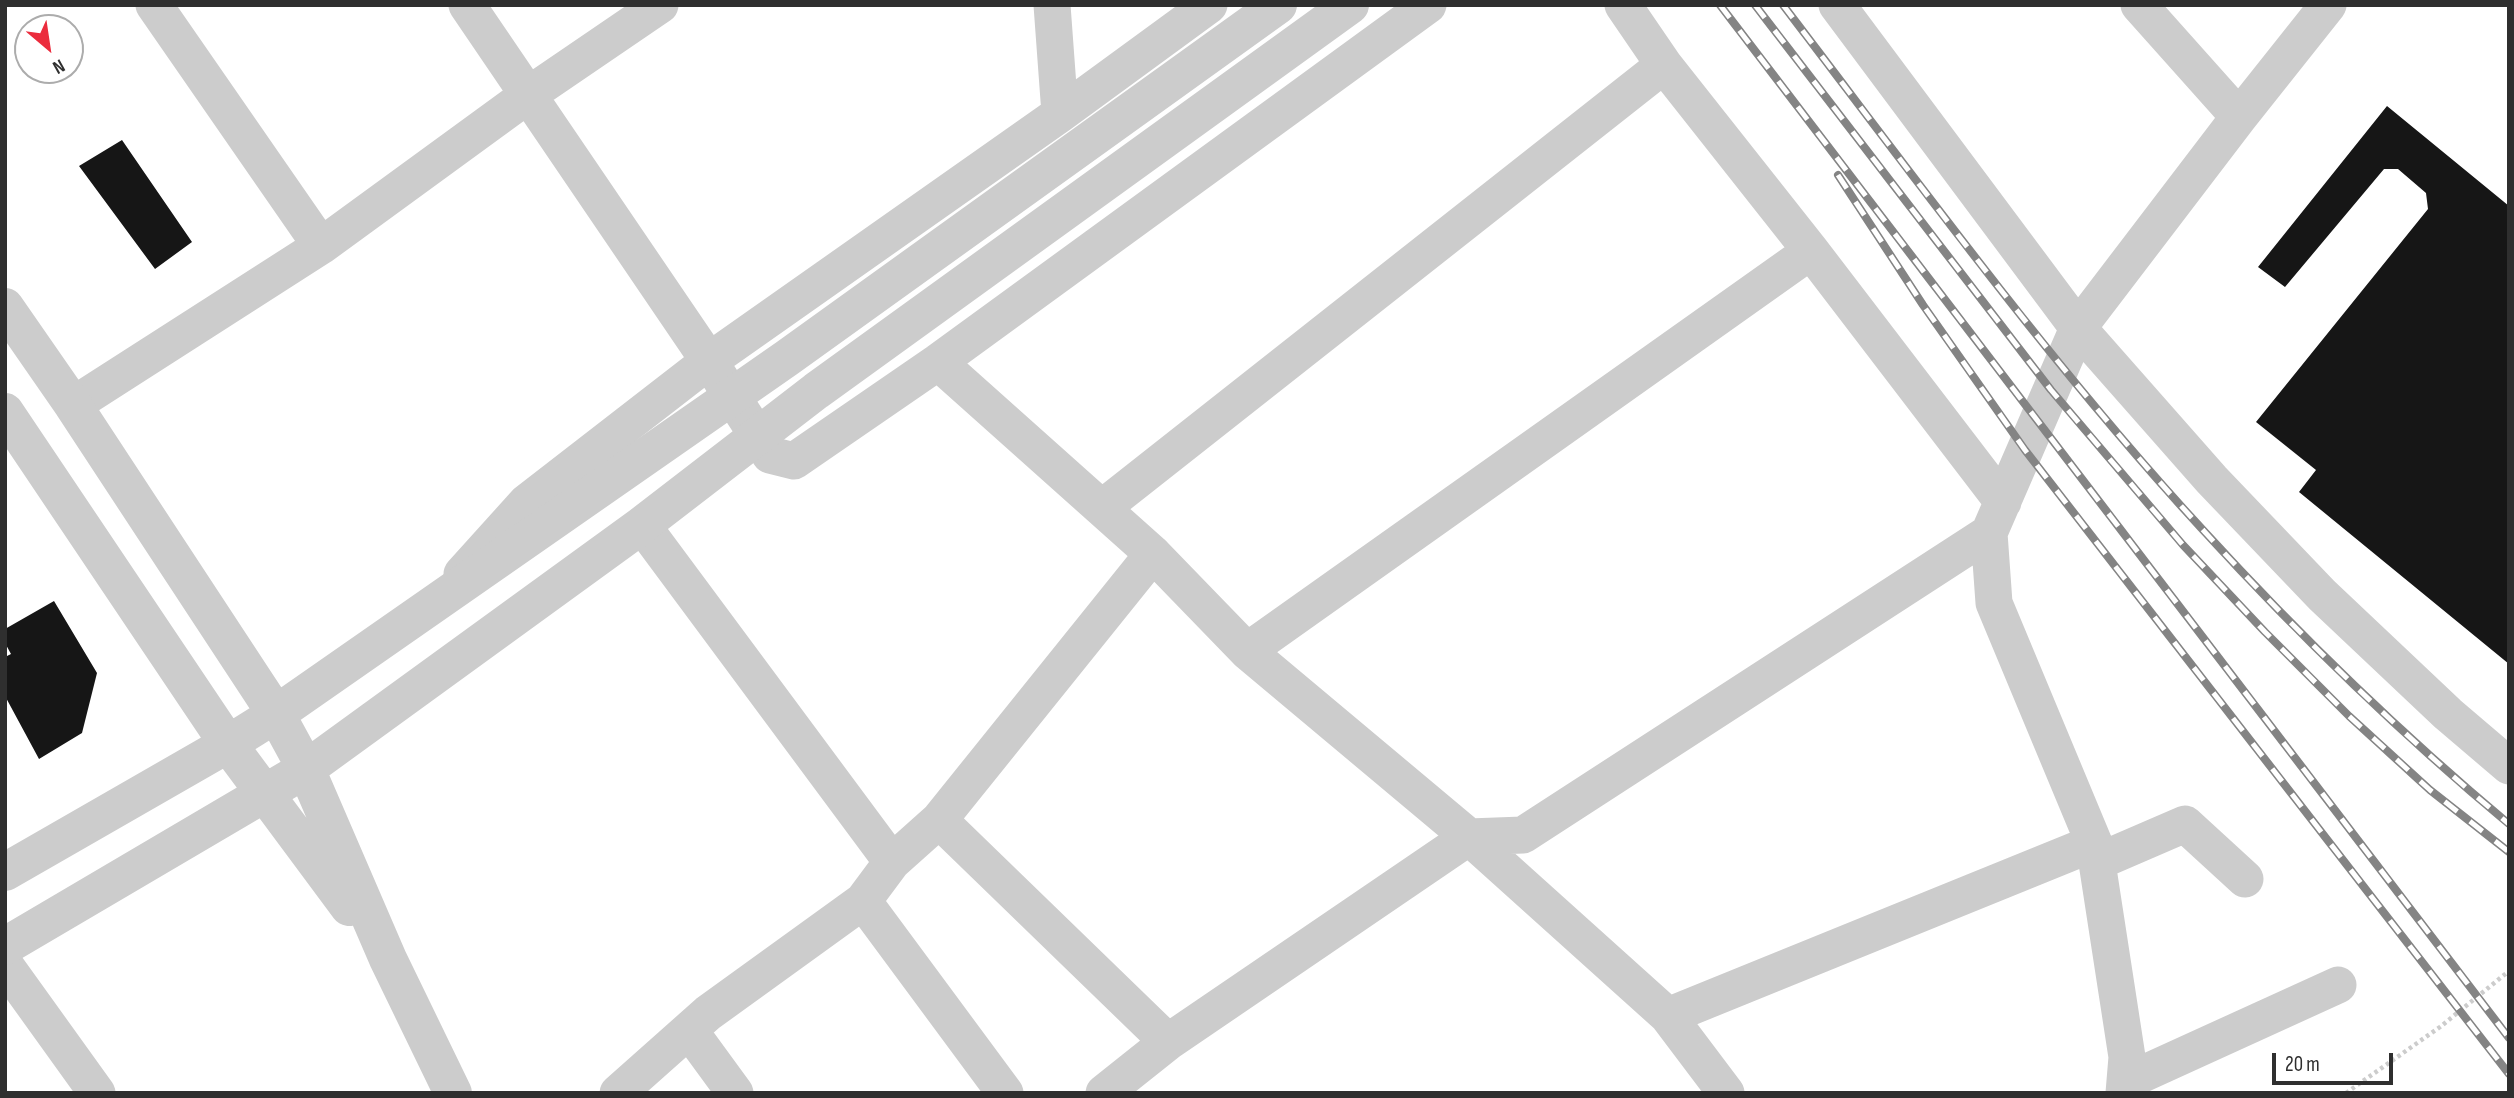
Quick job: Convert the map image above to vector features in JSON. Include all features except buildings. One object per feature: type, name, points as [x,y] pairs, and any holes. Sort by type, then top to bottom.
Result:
[{"type":"street","points":[[154,5],[321,246]]},
{"type":"street","points":[[467,5],[709,361],[757,437],[770,455],[794,461],[938,362],[1428,5]]},
{"type":"street","points":[[73,405],[321,246],[528,95],[660,5]]},
{"type":"street","points":[[1052,5],[1060,114]]},
{"type":"street","points":[[443,596],[527,502],[709,361],[1060,114],[1209,5]]},
{"type":"street","points":[[5,872],[276,714],[787,358],[1278,5]]},
{"type":"street","points":[[5,946],[306,769],[642,525],[816,391],[1350,5]]},
{"type":"street","points":[[1623,5],[1664,65],[1811,251],[1996,517]]},
{"type":"street","points":[[1837,5],[2078,328],[2211,481],[2322,594],[2448,714],[2509,766]]},
{"type":"street","points":[[2139,5],[2239,117]]},
{"type":"street","points":[[2328,5],[2078,328],[1996,517],[1994,603],[2095,853],[2127,1058],[2124,1087],[2332,997]]},
{"type":"street","points":[[1102,508],[1664,65]]},
{"type":"street","points":[[1247,651],[1811,251]]},
{"type":"street","points":[[5,307],[73,405],[276,714],[306,769],[388,959],[453,1093]]},
{"type":"street","points":[[938,362],[1153,554],[1247,651],[1469,837],[1668,1016],[1726,1093]]},
{"type":"street","points":[[10,429],[228,744],[388,959]]},
{"type":"street","points":[[1104,1093],[1168,1042],[1469,837],[1523,835],[1996,517]]},
{"type":"street","points":[[642,525],[892,862]]},
{"type":"street","points":[[618,1093],[708,1013],[863,901],[892,862],[939,820],[1153,554]]},
{"type":"street","points":[[939,820],[1168,1042]]},
{"type":"street","points":[[1668,1016],[2095,853],[2185,824],[2245,879]]},
{"type":"street","points":[[863,901],[1005,1093]]},
{"type":"street","points":[[5,965],[97,1093]]},
{"type":"street","points":[[689,1030],[735,1093]]},
{"type":"path","points":[[2346,1093],[2440,1027],[2509,971]]},
{"type":"railway","points":[[1720,5],[2509,1038]]},
{"type":"railway","points":[[1755,5],[2051,390],[2183,545],[2349,716],[2430,790],[2509,852]]},
{"type":"railway","points":[[1783,5],[1987,272],[2147,467],[2239,569],[2313,645],[2390,719],[2509,824]]},
{"type":"railway","points":[[1838,175],[1923,305],[2025,450],[2509,1074]]}]
